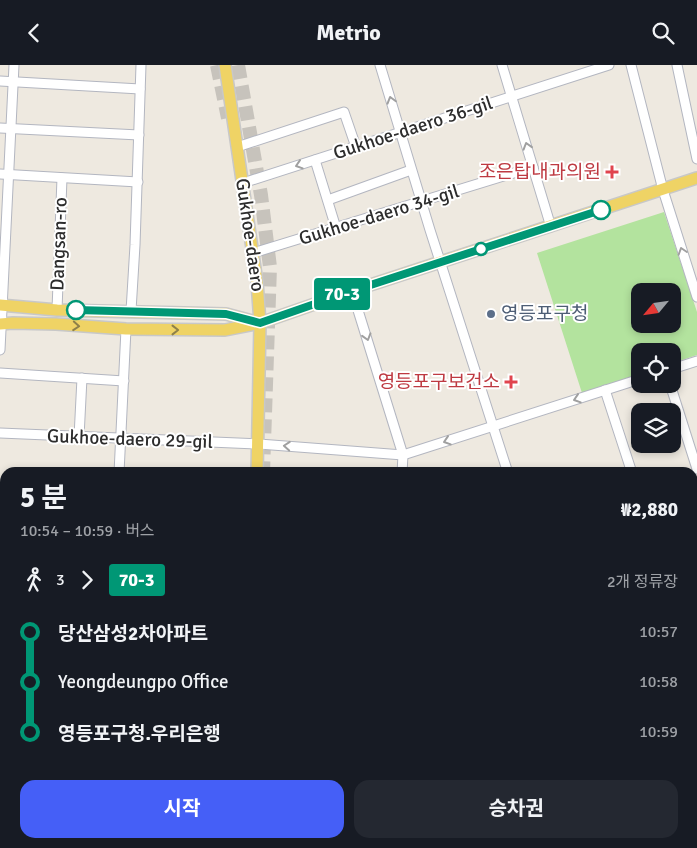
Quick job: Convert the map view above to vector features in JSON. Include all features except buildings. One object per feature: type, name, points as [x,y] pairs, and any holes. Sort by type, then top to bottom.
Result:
[{"type":"main road","name":"Gukhoe-daero","points":[[225,65],[258,282],[260,323],[257,467]]},
{"type":"main road","points":[[0,324],[52,324],[126,329],[225,330],[260,323],[697,178]]},
{"type":"main road","name":"Dangsan-ro","points":[[1,306],[61,310],[226,314],[260,323]]},
{"type":"main road","points":[[52,324],[42,319],[43,315],[48,312],[61,310]]},
{"type":"street","points":[[0,350],[4,175],[11,129],[14,65]]},
{"type":"street","points":[[131,311],[138,182],[141,65]]},
{"type":"street","points":[[380,65],[505,467]]},
{"type":"street","points":[[502,65],[550,227]]},
{"type":"street","name":"Gukhoe-daero 36-gil","points":[[243,183],[609,65]]},
{"type":"street","points":[[631,65],[663,190],[697,297]]},
{"type":"street","points":[[677,65],[697,159]]},
{"type":"street","points":[[0,81],[140,89]]},
{"type":"street","points":[[237,147],[344,112],[356,147]]},
{"type":"street","points":[[0,128],[139,135]]},
{"type":"street","name":"Gukhoe-daero 36-gil","points":[[315,160],[336,228]]},
{"type":"street","name":"Gukhoe-daero 34-gil","points":[[254,253],[533,167]]},
{"type":"street","points":[[328,200],[411,170]]},
{"type":"street","points":[[4,175],[138,182]]},
{"type":"street","name":"Dangsan-ro","points":[[61,310],[62,178]]},
{"type":"street","points":[[352,291],[403,455],[402,467]]},
{"type":"street","points":[[119,467],[126,329]]},
{"type":"street","points":[[681,366],[697,361]]},
{"type":"street","points":[[0,373],[124,381]]},
{"type":"street","points":[[79,437],[82,378]]},
{"type":"street","points":[[403,455],[631,382]]},
{"type":"street","points":[[605,391],[630,467]]},
{"type":"street","points":[[673,393],[696,467]]},
{"type":"street","name":"Gukhoe-daero 29-gil","points":[[0,433],[259,444],[403,455]]},
{"type":"green space","points":[[664,212],[697,312],[697,355],[681,360],[681,343],[631,343],[631,377],[582,393],[537,253]]},
{"type":"tunnel","points":[[217,65],[228,118]]},
{"type":"tunnel","points":[[238,65],[261,195],[270,267],[263,467]]},
{"type":"bus line","name":"70-3","points":[[76,310],[226,314],[260,323],[601,210]]},
{"type":"place","name":"조은탑내과의원","points":[[612,172]]},
{"type":"place","name":"영등포구청","points":[[491,314]]},
{"type":"place","name":"영등포구보건소","points":[[511,382]]}]
